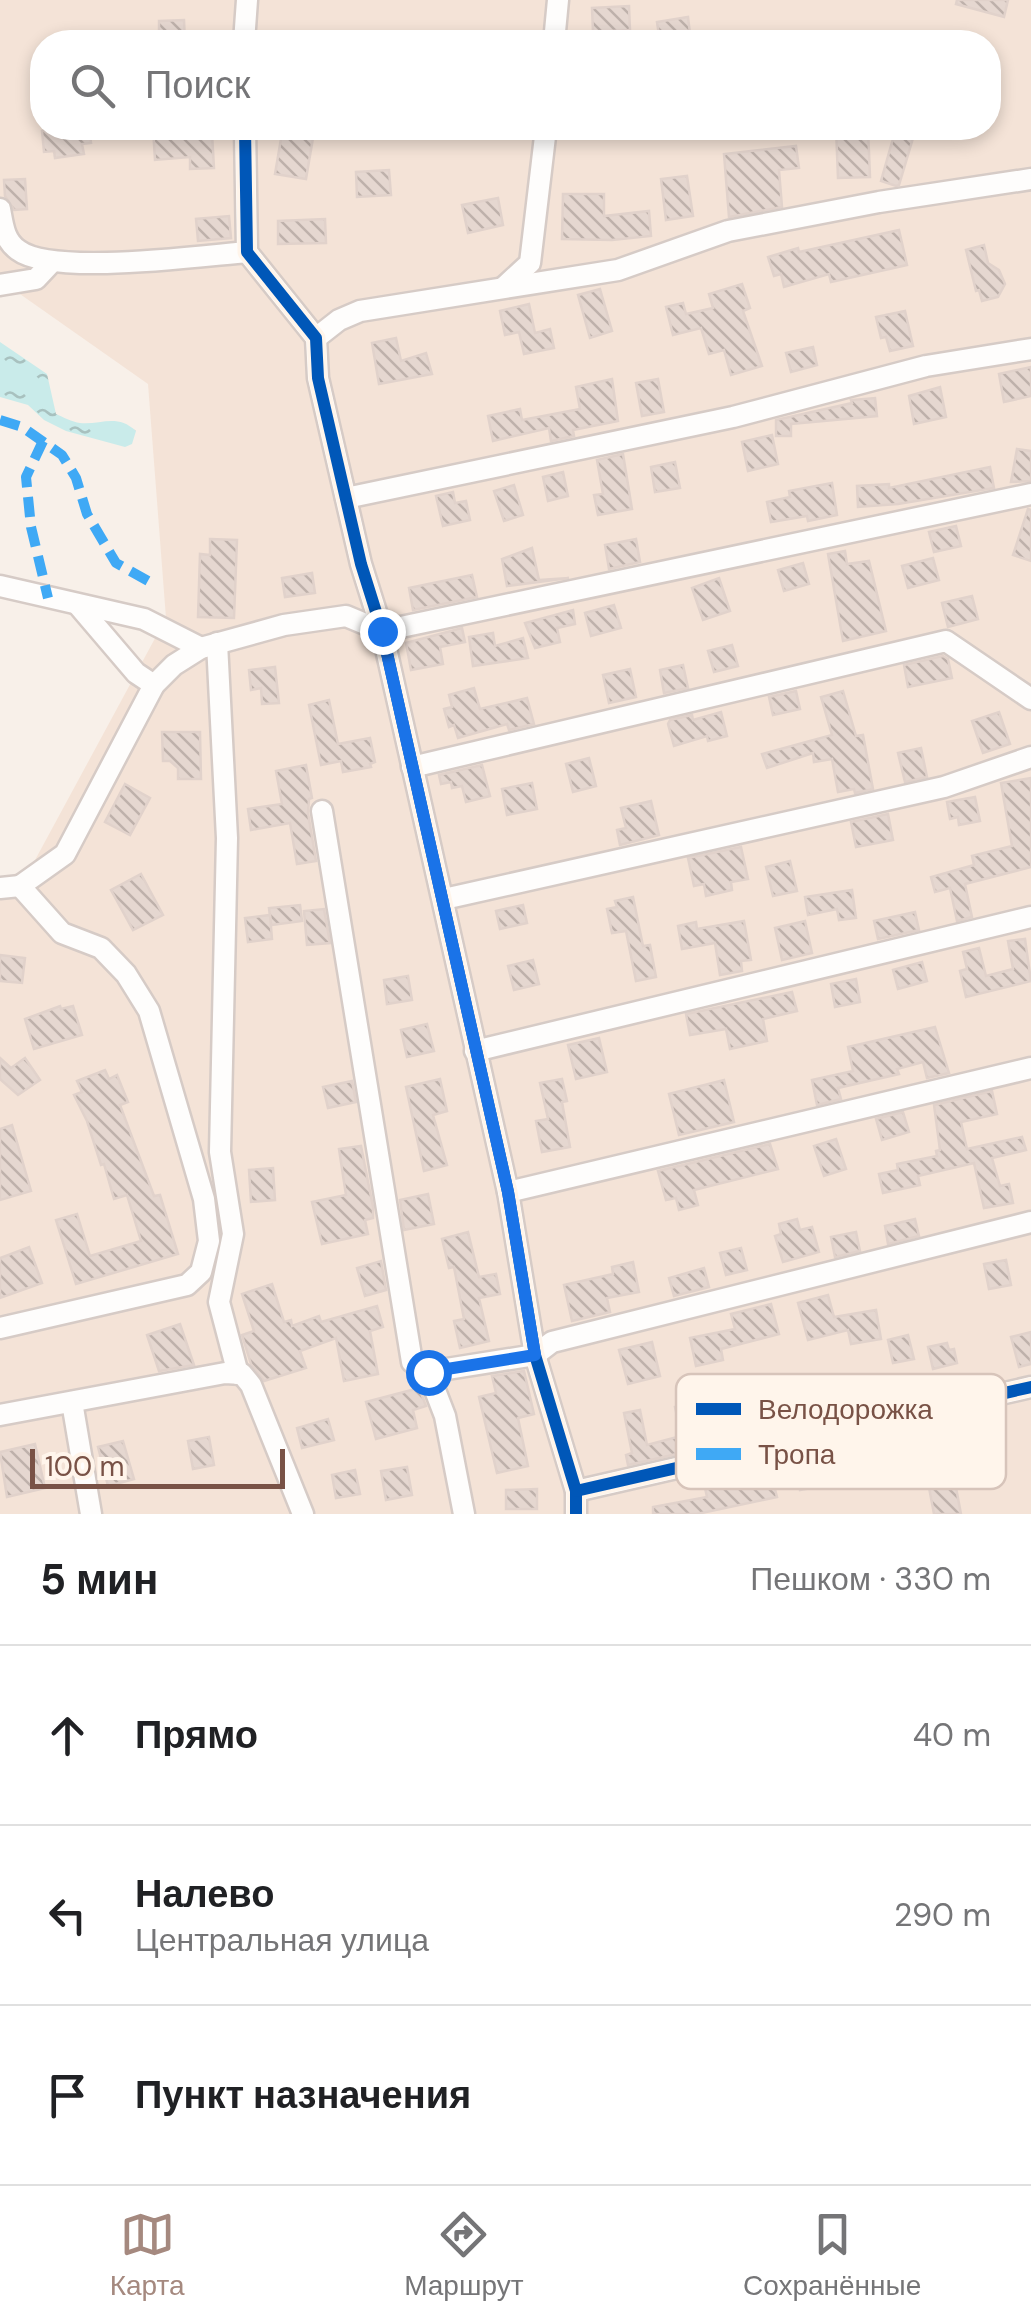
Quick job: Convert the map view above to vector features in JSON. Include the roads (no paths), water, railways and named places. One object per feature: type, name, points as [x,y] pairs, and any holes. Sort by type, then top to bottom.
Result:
[{"type":"street","points":[[245,30],[247,0]]},
{"type":"street","points":[[555,30],[558,0]]},
{"type":"street","points":[[245,140],[246,252],[316,338],[318,378],[444,899],[508,1192],[535,1355],[576,1491],[576,1514]]},
{"type":"street","points":[[506,286],[530,263],[545,140]]},
{"type":"street","points":[[316,338],[338,320],[360,311],[618,270],[728,231],[879,202],[1031,180]]},
{"type":"street","points":[[0,209],[4,235],[18,250],[51,263],[246,252]]},
{"type":"street","points":[[0,285],[36,279],[51,263]]},
{"type":"street","points":[[346,498],[733,417],[926,366],[1031,349]]},
{"type":"street","points":[[0,1328],[187,1285],[200,1272],[209,1241],[204,1200],[149,1011],[126,974],[101,948],[62,934],[10,887],[65,854],[154,685],[174,665],[209,645],[284,626],[346,616],[382,631],[1031,494]]},
{"type":"street","points":[[0,586],[144,619],[209,645]]},
{"type":"street","points":[[78,605],[136,672],[154,685]]},
{"type":"street","points":[[412,767],[946,641],[1031,699]]},
{"type":"street","points":[[209,645],[227,838],[220,1152],[232,1234],[219,1302],[238,1374],[251,1385],[302,1514]]},
{"type":"street","points":[[444,899],[925,791],[1031,757]]},
{"type":"street","points":[[322,811],[412,1362],[428,1372],[445,1416],[464,1514]]},
{"type":"street","points":[[475,1051],[1031,916]]},
{"type":"street","points":[[508,1192],[1031,1068]]},
{"type":"street","points":[[428,1372],[535,1355],[552,1342],[1031,1222]]},
{"type":"street","points":[[0,1415],[225,1373],[238,1374]]},
{"type":"street","points":[[1006,1393],[1031,1387]]},
{"type":"street","points":[[72,1402],[91,1514]]},
{"type":"street","points":[[576,1491],[676,1468]]},
{"type":"water","points":[[0,342],[47,374],[56,414],[80,423],[122,422],[136,431],[132,444],[125,447],[66,431],[44,420],[28,405],[0,397]]}]
